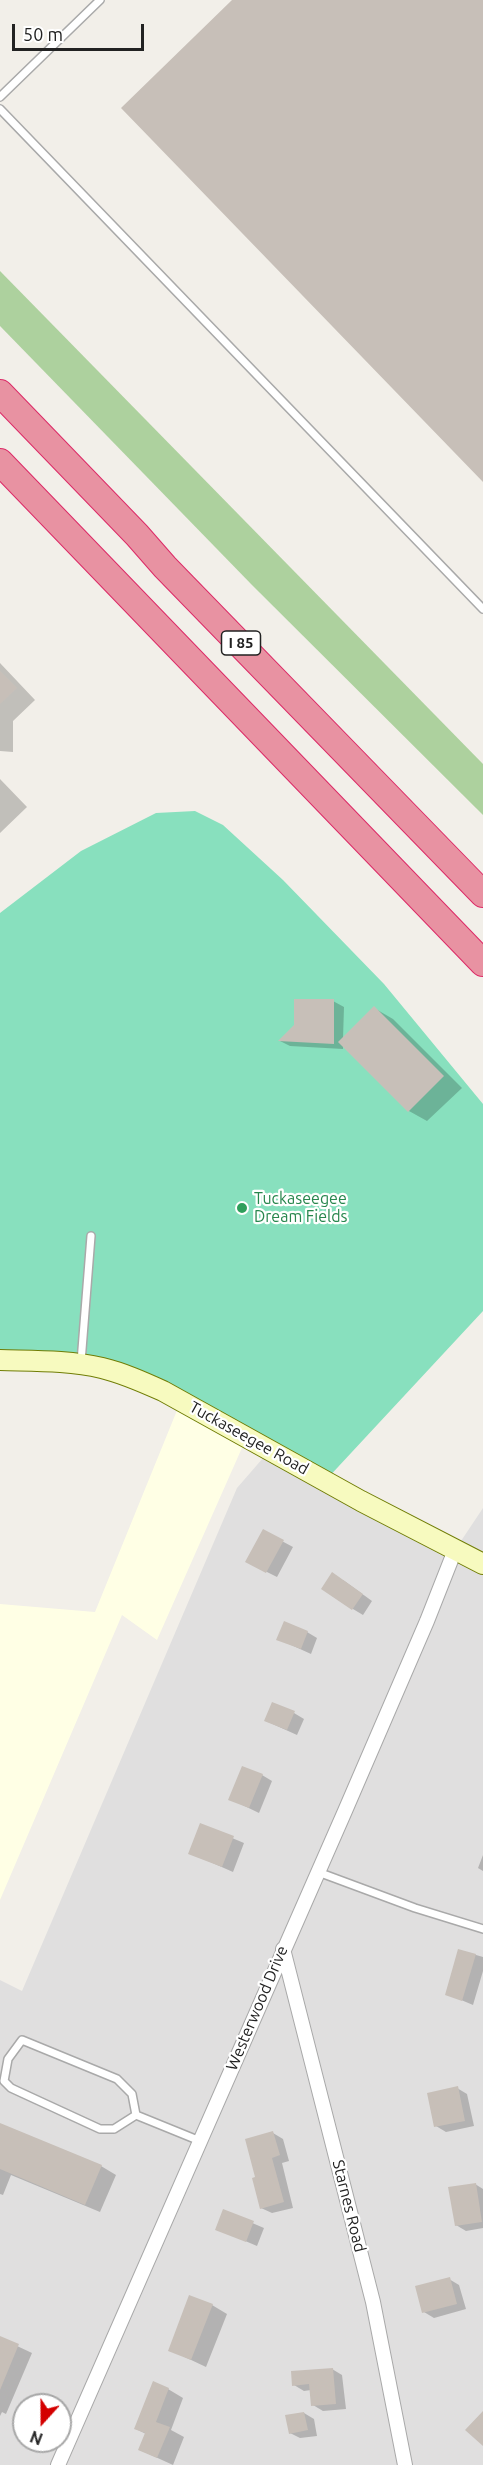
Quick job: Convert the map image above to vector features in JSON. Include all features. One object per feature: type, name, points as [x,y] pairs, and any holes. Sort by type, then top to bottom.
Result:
[{"type":"highway","name":"I 85","points":[[0,393],[165,567],[483,894]]},
{"type":"highway","points":[[0,462],[483,963]]},
{"type":"street","name":"Tuckaseegee Road","points":[[0,1360],[100,1368],[163,1391],[455,1550],[483,1563]]},
{"type":"street","name":"Westerwood Drive","points":[[58,2465],[423,1631],[455,1550]]},
{"type":"street","name":"Starnes Road","points":[[283,1949],[373,2302],[405,2465]]},
{"type":"lane","points":[[0,97],[100,0]]},
{"type":"lane","points":[[0,109],[483,609]]},
{"type":"lane","points":[[81,1365],[91,1236]]},
{"type":"lane","points":[[318,1872],[415,1908],[483,1929]]},
{"type":"lane","points":[[22,2040],[117,2079],[132,2094],[136,2115],[114,2129],[100,2129],[11,2088],[4,2081],[8,2059],[22,2040]]},
{"type":"lane","points":[[136,2115],[200,2141]]},
{"type":"shaded area","points":[[180,1403],[245,1441],[157,1640],[122,1615],[0,1900],[0,1604],[95,1612]]},
{"type":"shaded area","points":[[270,1450],[455,1550],[483,1508],[483,2465],[0,2465],[0,1980],[22,1991],[237,1488]]},
{"type":"green space","points":[[0,271],[483,764],[483,815],[252,585],[0,326]]},
{"type":"green space","name":"Tuckaseegee Dream Fields","points":[[195,811],[223,825],[283,880],[384,984],[483,1104],[483,1311],[325,1481],[100,1368],[0,1363],[0,913],[81,851],[156,813]]},
{"type":"building","points":[[232,0],[483,0],[483,482],[121,108]]},
{"type":"building","points":[[0,671],[17,688],[0,704]]},
{"type":"building","points":[[294,999],[334,999],[334,1044],[278,1041],[294,1025]]},
{"type":"building","points":[[374,1006],[444,1076],[408,1112],[338,1042]]},
{"type":"building","points":[[263,1529],[284,1540],[266,1573],[245,1562]]},
{"type":"building","points":[[332,1572],[363,1594],[352,1610],[321,1589]]},
{"type":"building","points":[[284,1621],[308,1631],[301,1649],[276,1640]]},
{"type":"building","points":[[272,1702],[295,1711],[287,1730],[264,1721]]},
{"type":"building","points":[[242,1766],[263,1774],[249,1808],[228,1800]]},
{"type":"building","points":[[200,1823],[234,1836],[222,1867],[188,1854]]},
{"type":"building","points":[[458,1949],[476,1954],[462,2001],[445,1995]]},
{"type":"building","points":[[458,2086],[465,2121],[434,2127],[427,2093]]},
{"type":"building","points":[[0,2123],[102,2165],[85,2205],[0,2169]]},
{"type":"building","points":[[273,2131],[280,2155],[272,2158],[284,2202],[260,2209],[252,2178],[255,2177],[245,2139]]},
{"type":"building","points":[[476,2183],[482,2222],[455,2226],[448,2187]]},
{"type":"building","points":[[223,2209],[254,2221],[246,2242],[215,2230]]},
{"type":"building","points":[[450,2277],[457,2304],[422,2313],[415,2286]]},
{"type":"building","points":[[189,2295],[213,2304],[191,2360],[168,2351]]},
{"type":"building","points":[[0,2336],[19,2344],[0,2390]]},
{"type":"building","points":[[333,2368],[336,2404],[311,2406],[309,2384],[292,2386],[291,2371]]},
{"type":"building","points":[[153,2381],[169,2388],[156,2422],[170,2427],[157,2458],[138,2450],[145,2433],[134,2429]]},
{"type":"building","points":[[483,2411],[483,2446],[465,2430]]},
{"type":"building","points":[[304,2412],[308,2430],[289,2434],[285,2415]]},
{"type":"place","name":"Tuckaseegee Dream Fields","points":[[242,1208]]}]
